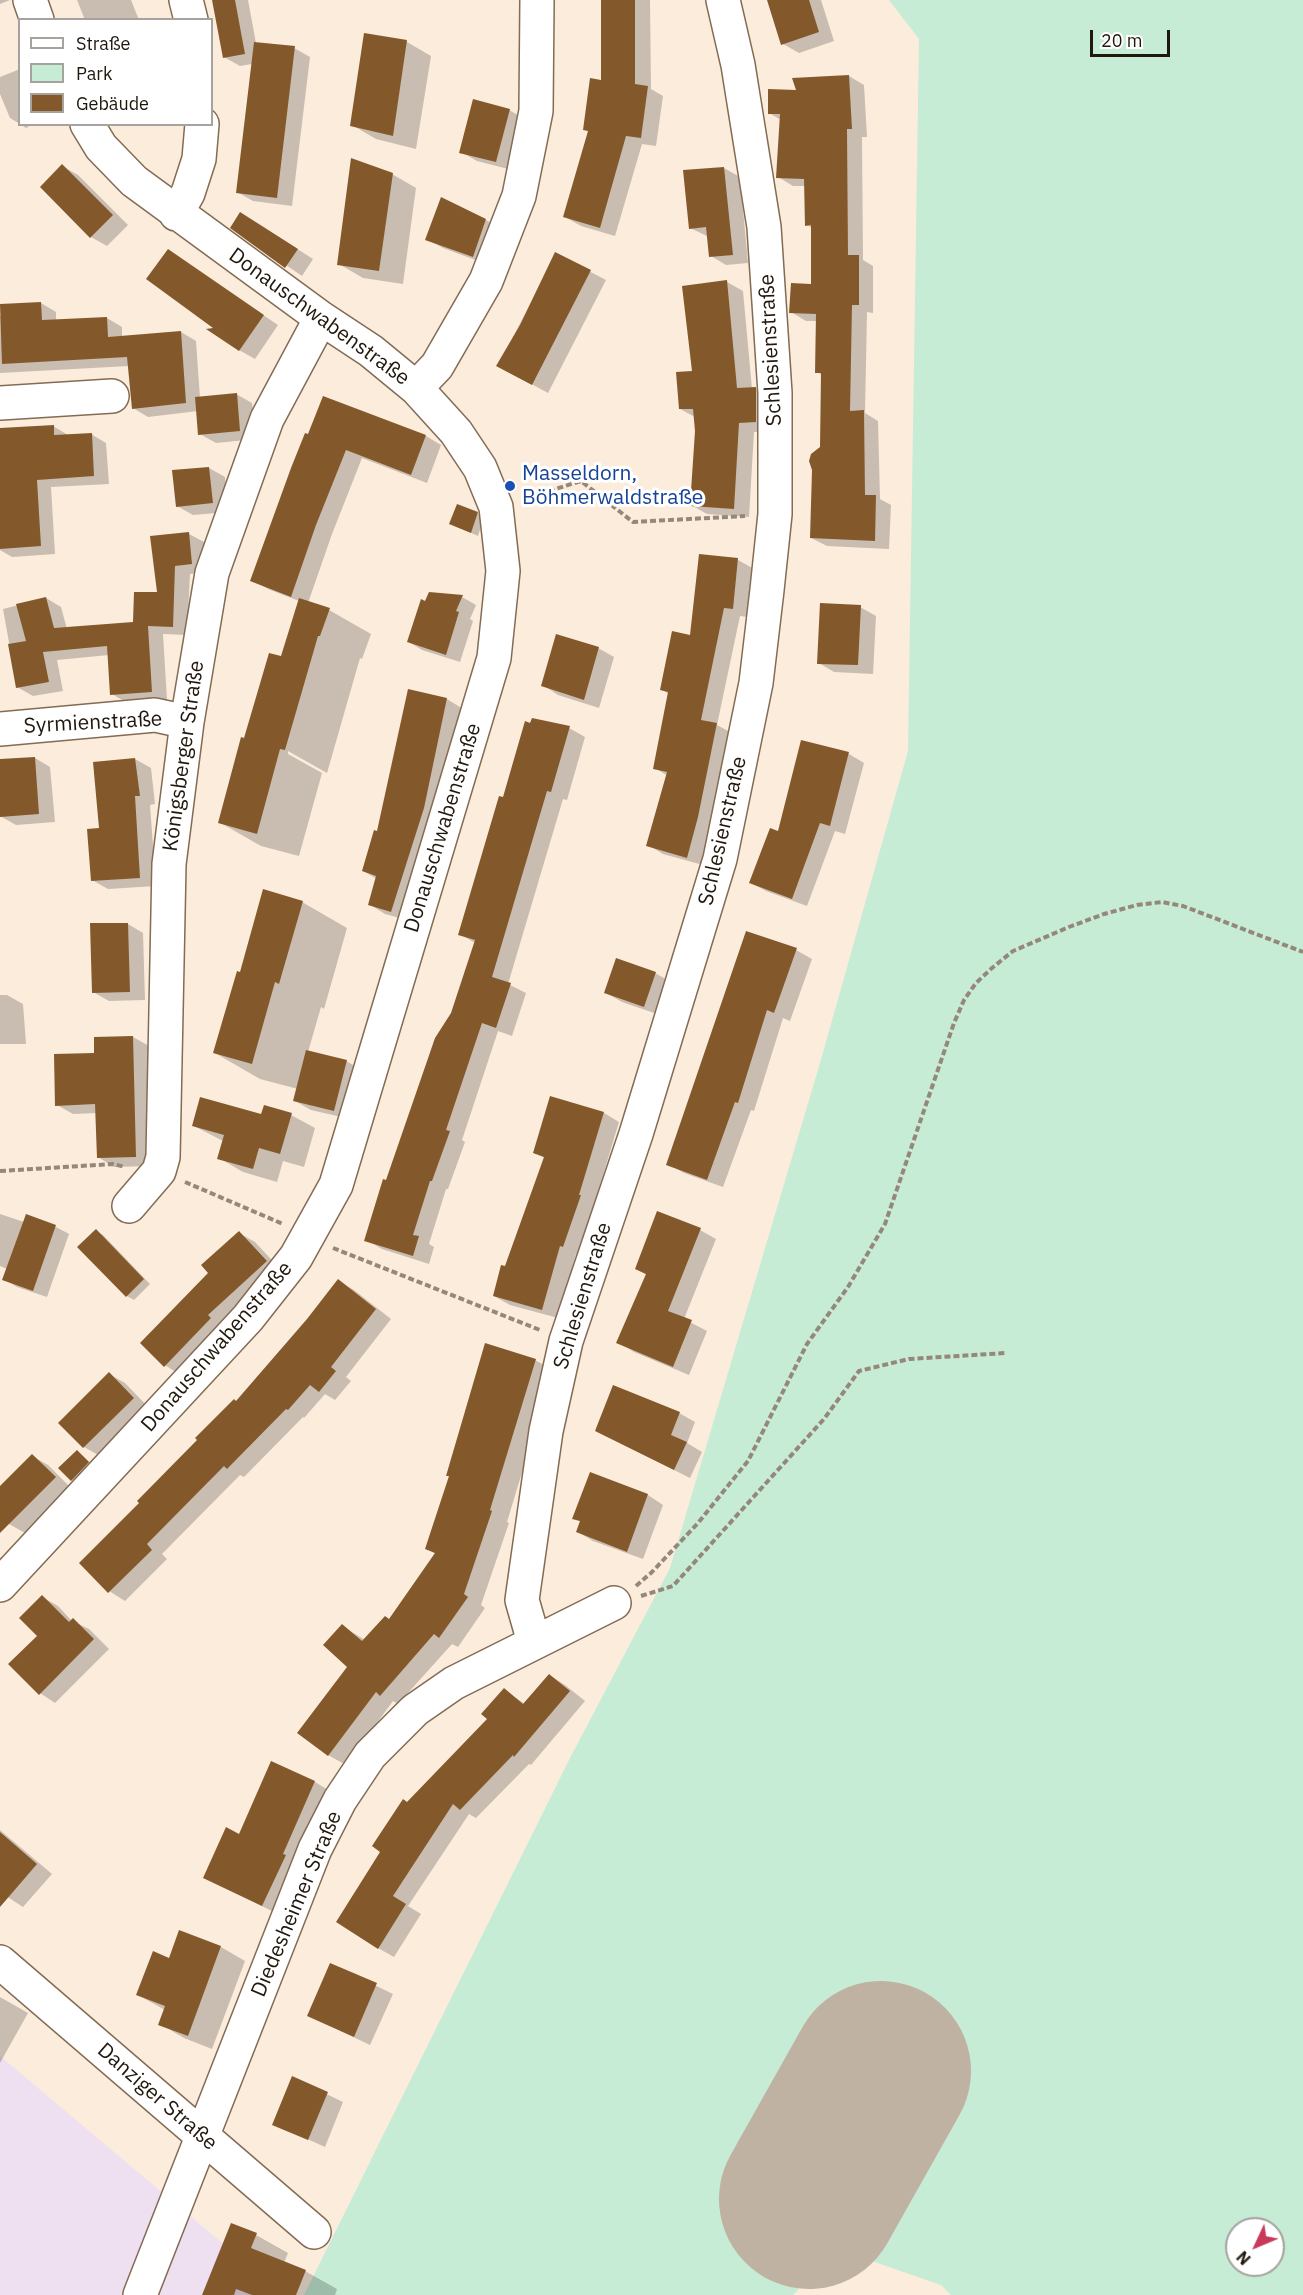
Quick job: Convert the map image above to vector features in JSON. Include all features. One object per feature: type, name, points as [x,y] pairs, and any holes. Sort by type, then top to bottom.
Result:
[{"type":"street","points":[[30,0],[36,18]]},
{"type":"street","points":[[186,0],[190,18]]},
{"type":"street","points":[[416,388],[437,366],[486,281],[519,196],[536,111],[537,0]]},
{"type":"street","name":"Schlesienstraße","points":[[534,1642],[522,1600],[546,1431],[566,1341],[636,1134],[720,859],[756,683],[767,590],[775,514],[775,393],[764,227],[738,65],[723,0]]},
{"type":"street","name":"Donauschwabenstraße","points":[[0,1585],[248,1318],[296,1231],[336,1185],[494,658],[502,571],[496,507],[480,468],[456,432],[416,388],[371,351],[176,214],[134,181],[102,147],[88,126]]},
{"type":"street","points":[[176,214],[188,193],[199,159],[202,126]]},
{"type":"street","name":"Königsberger Straße","points":[[129,1206],[159,1171],[163,1157],[169,864],[187,722],[212,573],[267,419],[321,318]]},
{"type":"street","points":[[0,403],[112,396]]},
{"type":"street","name":"Syrmienstraße","points":[[0,729],[155,715],[187,722]]},
{"type":"street","name":"Diedesheimer Straße","points":[[140,2295],[315,1849],[340,1800],[370,1755],[415,1710],[454,1683],[614,1603]]},
{"type":"street","name":"Danziger Straße","points":[[0,1962],[314,2232]]},
{"type":"path","points":[[516,501],[581,481],[633,522],[744,516]]},
{"type":"path","points":[[614,1603],[652,1572],[683,1540],[748,1461],[807,1344],[848,1287],[885,1224],[954,1023],[964,1000],[976,983],[1013,951],[1104,914],[1137,905],[1162,902],[1183,906],[1303,952]]},
{"type":"path","points":[[0,1171],[113,1164],[131,1168]]},
{"type":"path","points":[[175,1178],[296,1231],[566,1341]]},
{"type":"path","points":[[614,1603],[673,1586],[824,1419],[859,1371],[909,1359],[1006,1353]]},
{"type":"shaded area","points":[[0,2056],[284,2295],[0,2295]]},
{"type":"green space","points":[[889,0],[1303,0],[1303,2295],[951,2295],[941,2285],[837,2249],[793,2295],[304,2295],[571,1756],[670,1568],[820,1063],[908,751],[919,39]]},
{"type":"building","points":[[212,0],[235,0],[245,54],[223,58]]},
{"type":"building","points":[[601,0],[635,0],[635,84],[648,86],[641,138],[626,136],[600,228],[563,217],[588,131],[583,130],[590,78],[601,80]]},
{"type":"building","points":[[767,0],[809,0],[819,32],[781,45]]},
{"type":"building","points":[[364,33],[407,40],[393,136],[350,126]]},
{"type":"building","points":[[254,42],[295,46],[277,198],[236,193]]},
{"type":"building","points":[[849,75],[852,129],[847,129],[848,255],[859,255],[859,305],[852,305],[850,411],[864,410],[865,495],[876,495],[875,541],[810,538],[812,470],[809,461],[811,454],[820,447],[821,373],[815,373],[816,314],[789,313],[791,283],[811,284],[811,225],[805,226],[804,179],[776,178],[780,114],[768,114],[768,89],[796,90],[792,78]]},
{"type":"building","points":[[473,99],[510,109],[496,162],[459,153]]},
{"type":"building","points":[[351,158],[393,173],[379,271],[337,265]]},
{"type":"building","points":[[62,164],[113,215],[90,238],[40,187]]},
{"type":"building","points":[[724,167],[733,255],[709,257],[706,227],[689,229],[683,170]]},
{"type":"building","points":[[441,197],[486,219],[473,257],[425,240]]},
{"type":"building","points":[[240,212],[298,249],[285,268],[230,228]]},
{"type":"building","points":[[168,249],[264,315],[239,351],[206,329],[213,328],[146,279]]},
{"type":"building","points":[[555,252],[591,270],[532,385],[496,366],[520,325]]},
{"type":"building","points":[[727,280],[737,388],[756,387],[756,422],[739,423],[734,509],[690,506],[695,431],[693,409],[679,409],[676,372],[692,371],[682,286]]},
{"type":"building","points":[[41,302],[42,320],[107,317],[108,337],[181,331],[186,403],[132,409],[127,357],[2,364],[0,304]]},
{"type":"building","points":[[237,393],[240,431],[198,435],[195,397]]},
{"type":"building","points":[[323,396],[426,435],[411,475],[346,450],[316,525],[291,597],[250,581],[291,468]]},
{"type":"building","points":[[54,425],[54,435],[92,433],[94,476],[37,480],[41,546],[0,549],[0,428]]},
{"type":"building","points":[[209,467],[213,503],[176,507],[172,470]]},
{"type":"building","points":[[457,504],[478,512],[471,533],[449,524]]},
{"type":"building","points":[[189,532],[192,564],[175,566],[173,627],[148,626],[152,692],[110,695],[107,646],[43,652],[49,682],[16,688],[8,644],[26,641],[16,604],[46,597],[54,628],[133,622],[134,592],[157,592],[150,536]]},
{"type":"building","points":[[699,554],[738,558],[733,609],[724,608],[701,720],[717,723],[698,817],[687,858],[646,846],[667,772],[653,769],[668,692],[660,690],[672,631],[690,635]]},
{"type":"building","points":[[429,592],[463,595],[456,611],[459,612],[446,655],[407,642],[421,599],[425,601]]},
{"type":"building","points":[[299,598],[330,608],[320,636],[318,636],[285,750],[280,749],[257,834],[218,823],[241,737],[244,738],[269,653],[281,656]]},
{"type":"building","points":[[820,603],[861,605],[858,665],[817,664]]},
{"type":"building","points":[[556,634],[599,647],[584,700],[541,686]]},
{"type":"building","points":[[408,689],[447,698],[424,808],[391,912],[368,905],[376,876],[362,871],[374,830],[377,831]]},
{"type":"building","points":[[532,718],[570,726],[551,792],[547,791],[492,977],[511,983],[496,1028],[482,1023],[446,1130],[450,1131],[432,1181],[430,1181],[413,1235],[419,1236],[413,1256],[364,1241],[383,1179],[386,1180],[435,1038],[451,1013],[475,940],[458,935],[499,796],[503,797],[525,721],[530,723]]},
{"type":"building","points":[[801,740],[849,752],[830,826],[820,823],[792,899],[749,883],[770,828],[778,831]]},
{"type":"building","points":[[35,757],[39,814],[0,817],[0,759]]},
{"type":"building","points":[[135,758],[140,796],[135,796],[140,878],[91,881],[87,829],[99,828],[93,762]]},
{"type":"building","points":[[263,889],[303,901],[279,984],[275,982],[252,1064],[213,1053],[237,971],[240,972]]},
{"type":"building","points":[[90,923],[128,923],[130,992],[92,993]]},
{"type":"building","points":[[746,931],[797,948],[774,1013],[767,1010],[738,1103],[735,1102],[707,1180],[666,1165]]},
{"type":"building","points":[[616,958],[656,972],[644,1007],[604,993]]},
{"type":"building","points":[[133,1036],[136,1157],[97,1158],[95,1104],[55,1106],[54,1054],[94,1053],[94,1037]]},
{"type":"building","points":[[306,1050],[347,1060],[334,1111],[293,1101]]},
{"type":"building","points":[[550,1096],[604,1112],[579,1195],[581,1195],[563,1247],[560,1246],[542,1310],[493,1296],[501,1265],[505,1266],[544,1157],[533,1153]]},
{"type":"building","points":[[200,1097],[261,1114],[264,1105],[292,1113],[280,1154],[259,1148],[253,1169],[217,1159],[224,1135],[192,1126]]},
{"type":"building","points":[[657,1211],[701,1228],[668,1311],[692,1320],[673,1367],[616,1343],[646,1274],[635,1269]]},
{"type":"building","points":[[26,1214],[56,1225],[33,1291],[2,1280]]},
{"type":"building","points":[[96,1229],[144,1279],[126,1297],[77,1247]]},
{"type":"building","points":[[239,1231],[267,1261],[208,1315],[211,1318],[164,1367],[140,1343],[208,1273],[201,1265]]},
{"type":"building","points":[[338,1279],[376,1309],[331,1367],[336,1371],[319,1392],[310,1385],[288,1410],[286,1409],[227,1469],[224,1466],[147,1544],[152,1550],[108,1593],[79,1563],[139,1503],[137,1501],[197,1440],[195,1438],[234,1399],[236,1401],[307,1319]]},
{"type":"building","points":[[485,1343],[536,1359],[490,1510],[492,1511],[464,1594],[468,1597],[439,1638],[434,1634],[380,1696],[376,1692],[328,1756],[297,1733],[347,1667],[323,1645],[342,1624],[362,1641],[385,1616],[389,1619],[435,1553],[425,1549],[449,1476],[446,1476]]},
{"type":"building","points":[[109,1372],[134,1398],[83,1448],[58,1423]]},
{"type":"building","points":[[613,1385],[680,1412],[671,1435],[687,1442],[674,1470],[595,1431]]},
{"type":"building","points":[[77,1450],[89,1462],[71,1481],[58,1468]]},
{"type":"building","points":[[32,1454],[56,1477],[0,1533],[0,1486]]},
{"type":"building","points":[[590,1472],[648,1494],[627,1552],[576,1532],[580,1521],[572,1519]]},
{"type":"building","points":[[42,1595],[69,1622],[73,1618],[94,1639],[39,1695],[8,1664],[37,1636],[19,1618]]},
{"type":"building","points":[[549,1674],[570,1691],[514,1757],[513,1755],[460,1810],[453,1804],[393,1896],[406,1904],[378,1949],[336,1922],[380,1852],[372,1846],[403,1799],[407,1802],[487,1719],[481,1714],[504,1688],[523,1704]]},
{"type":"building","points":[[271,1761],[315,1781],[283,1854],[286,1855],[262,1906],[203,1878],[226,1827],[239,1834]]},
{"type":"building","points":[[0,1832],[37,1864],[0,1907]]},
{"type":"building","points":[[179,1930],[221,1946],[188,2036],[158,2025],[165,2006],[136,1995],[153,1951],[169,1958]]},
{"type":"building","points":[[330,1963],[377,1983],[354,2037],[307,2016]]},
{"type":"building","points":[[292,2076],[328,2092],[308,2140],[272,2125]]},
{"type":"building","points":[[231,2223],[257,2233],[251,2248],[306,2270],[296,2295],[252,2295],[236,2289],[234,2295],[202,2295]]},
{"type":"runway","points":[[809,2199],[881,2071]]},
{"type":"place","name":"Masseldorn, Böhmerwaldstraße","points":[[510,486]]}]
